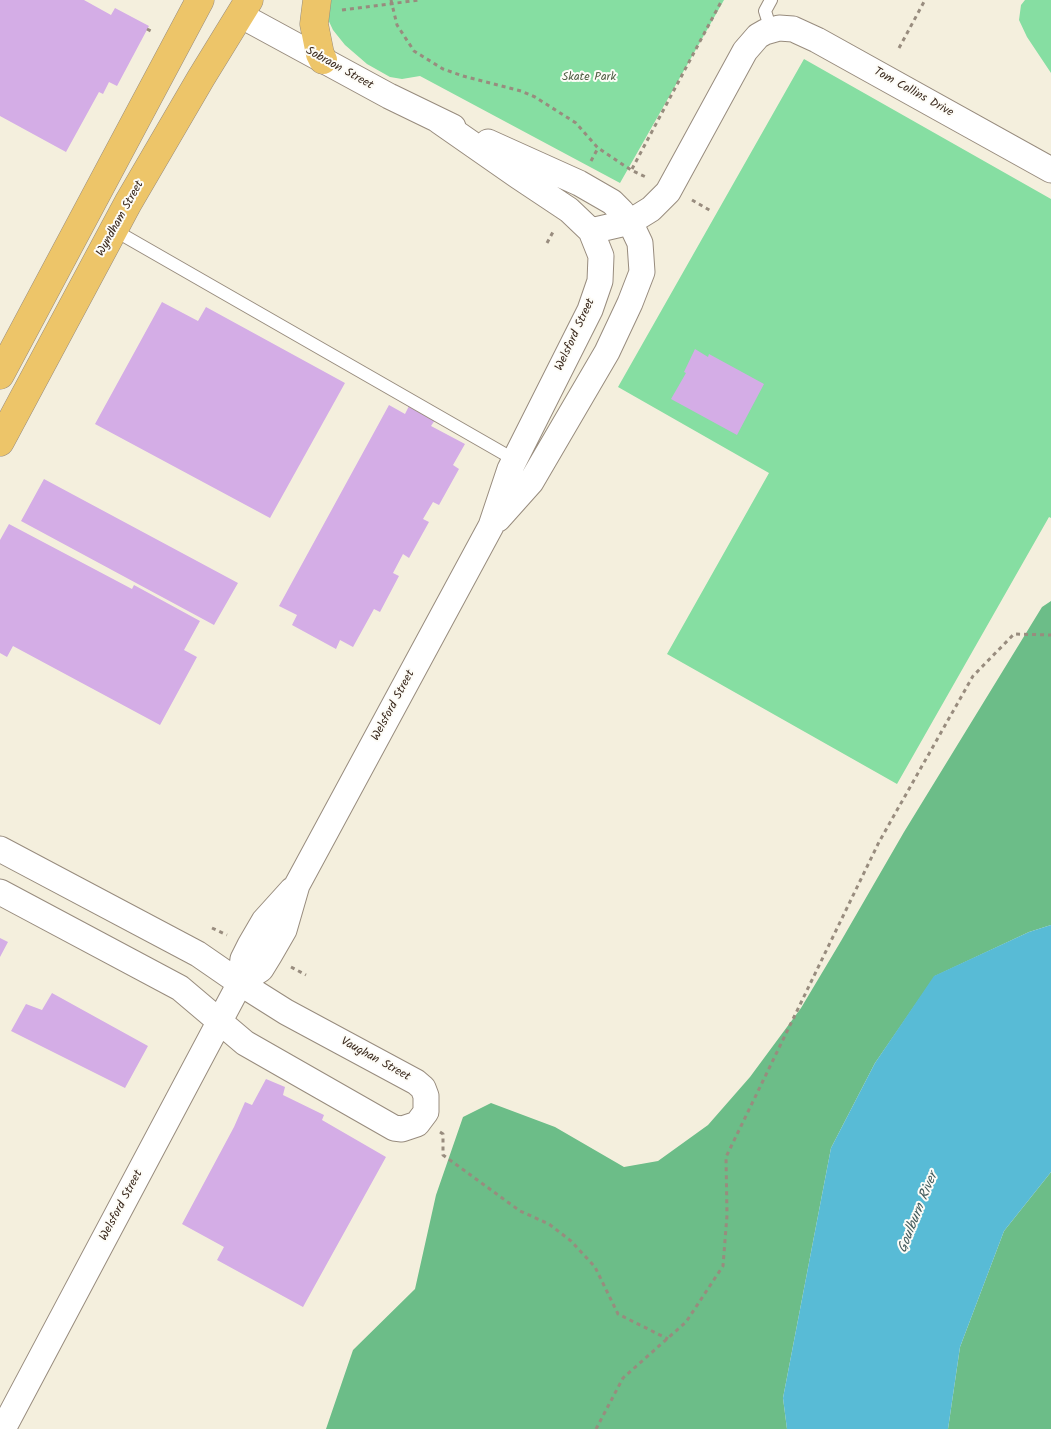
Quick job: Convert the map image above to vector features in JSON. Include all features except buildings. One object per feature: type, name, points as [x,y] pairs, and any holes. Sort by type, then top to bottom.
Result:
[{"type":"highway","points":[[0,375],[200,1],[211,10],[245,8]]},
{"type":"highway","points":[[324,60],[320,54],[314,24],[328,3]]},
{"type":"highway","name":"Wyndham Street","points":[[0,442],[114,230],[201,78],[245,8]]},
{"type":"street","name":"Sobraon Street","points":[[245,8],[324,60],[389,96],[439,121],[579,183],[612,202],[630,222]]},
{"type":"street","name":"Tom Collins Drive","points":[[771,30],[779,28],[793,29],[817,40],[1051,170]]},
{"type":"street","points":[[592,231],[630,222],[651,209],[670,189],[745,51],[758,36],[771,30]]},
{"type":"street","name":"Sobraon Street","points":[[439,121],[570,210],[592,231]]},
{"type":"street","name":"Welsford Street","points":[[491,526],[531,482],[606,352],[630,303],[642,272],[640,243],[630,222]]},
{"type":"street","name":"Welsford Street","points":[[3,1429],[240,983],[261,969],[284,930],[297,885],[491,526],[515,460],[590,310],[600,281],[600,256],[592,231]]},
{"type":"street","name":"Vaughan Street","points":[[0,849],[198,954],[286,1012],[416,1082],[423,1088],[426,1096],[426,1112],[422,1119]]},
{"type":"street","points":[[0,892],[180,988],[245,1042],[394,1128],[410,1127],[422,1119]]},
{"type":"lane","points":[[771,0],[765,11],[771,30]]},
{"type":"lane","points":[[114,230],[515,460]]},
{"type":"path","points":[[328,3],[339,11],[391,2],[420,0]]},
{"type":"path","points":[[631,170],[722,0]]},
{"type":"path","points":[[899,48],[925,0]]},
{"type":"path","points":[[391,2],[397,25],[414,51],[443,69],[521,91],[535,98],[576,123],[598,148],[631,170],[711,211]]},
{"type":"path","points":[[596,1429],[623,1378],[686,1322],[723,1266],[727,1215],[726,1157],[879,842],[973,676],[1014,634],[1051,635]]},
{"type":"path","points":[[422,1119],[443,1134],[443,1155],[520,1211],[549,1224],[571,1241],[595,1267],[618,1314],[668,1338]]},
{"type":"green space","name":"Skate Park","points":[[325,0],[724,0],[620,183],[420,76],[402,79],[390,77],[367,64],[345,45],[333,30],[325,13]]},
{"type":"green space","points":[[1025,0],[1051,0],[1051,73],[1027,37],[1019,20],[1021,5]]},
{"type":"green space","points":[[804,59],[1051,199],[1051,518],[1049,517],[897,784],[667,654],[769,473],[618,387]]},
{"type":"green space","points":[[1051,601],[1051,925],[1029,932],[935,976],[875,1063],[831,1148],[783,1398],[787,1429],[326,1429],[353,1350],[415,1289],[436,1195],[463,1117],[491,1103],[555,1127],[624,1167],[658,1161],[708,1125],[750,1077],[801,1008],[904,832],[1042,607]]},
{"type":"green space","points":[[1051,1172],[1051,1429],[948,1429],[960,1347],[1004,1231]]},
{"type":"water","name":"Goulburn River","points":[[1051,925],[1051,1172],[1004,1231],[960,1347],[948,1429],[787,1429],[783,1398],[831,1148],[875,1063],[934,976],[1029,932]]}]
